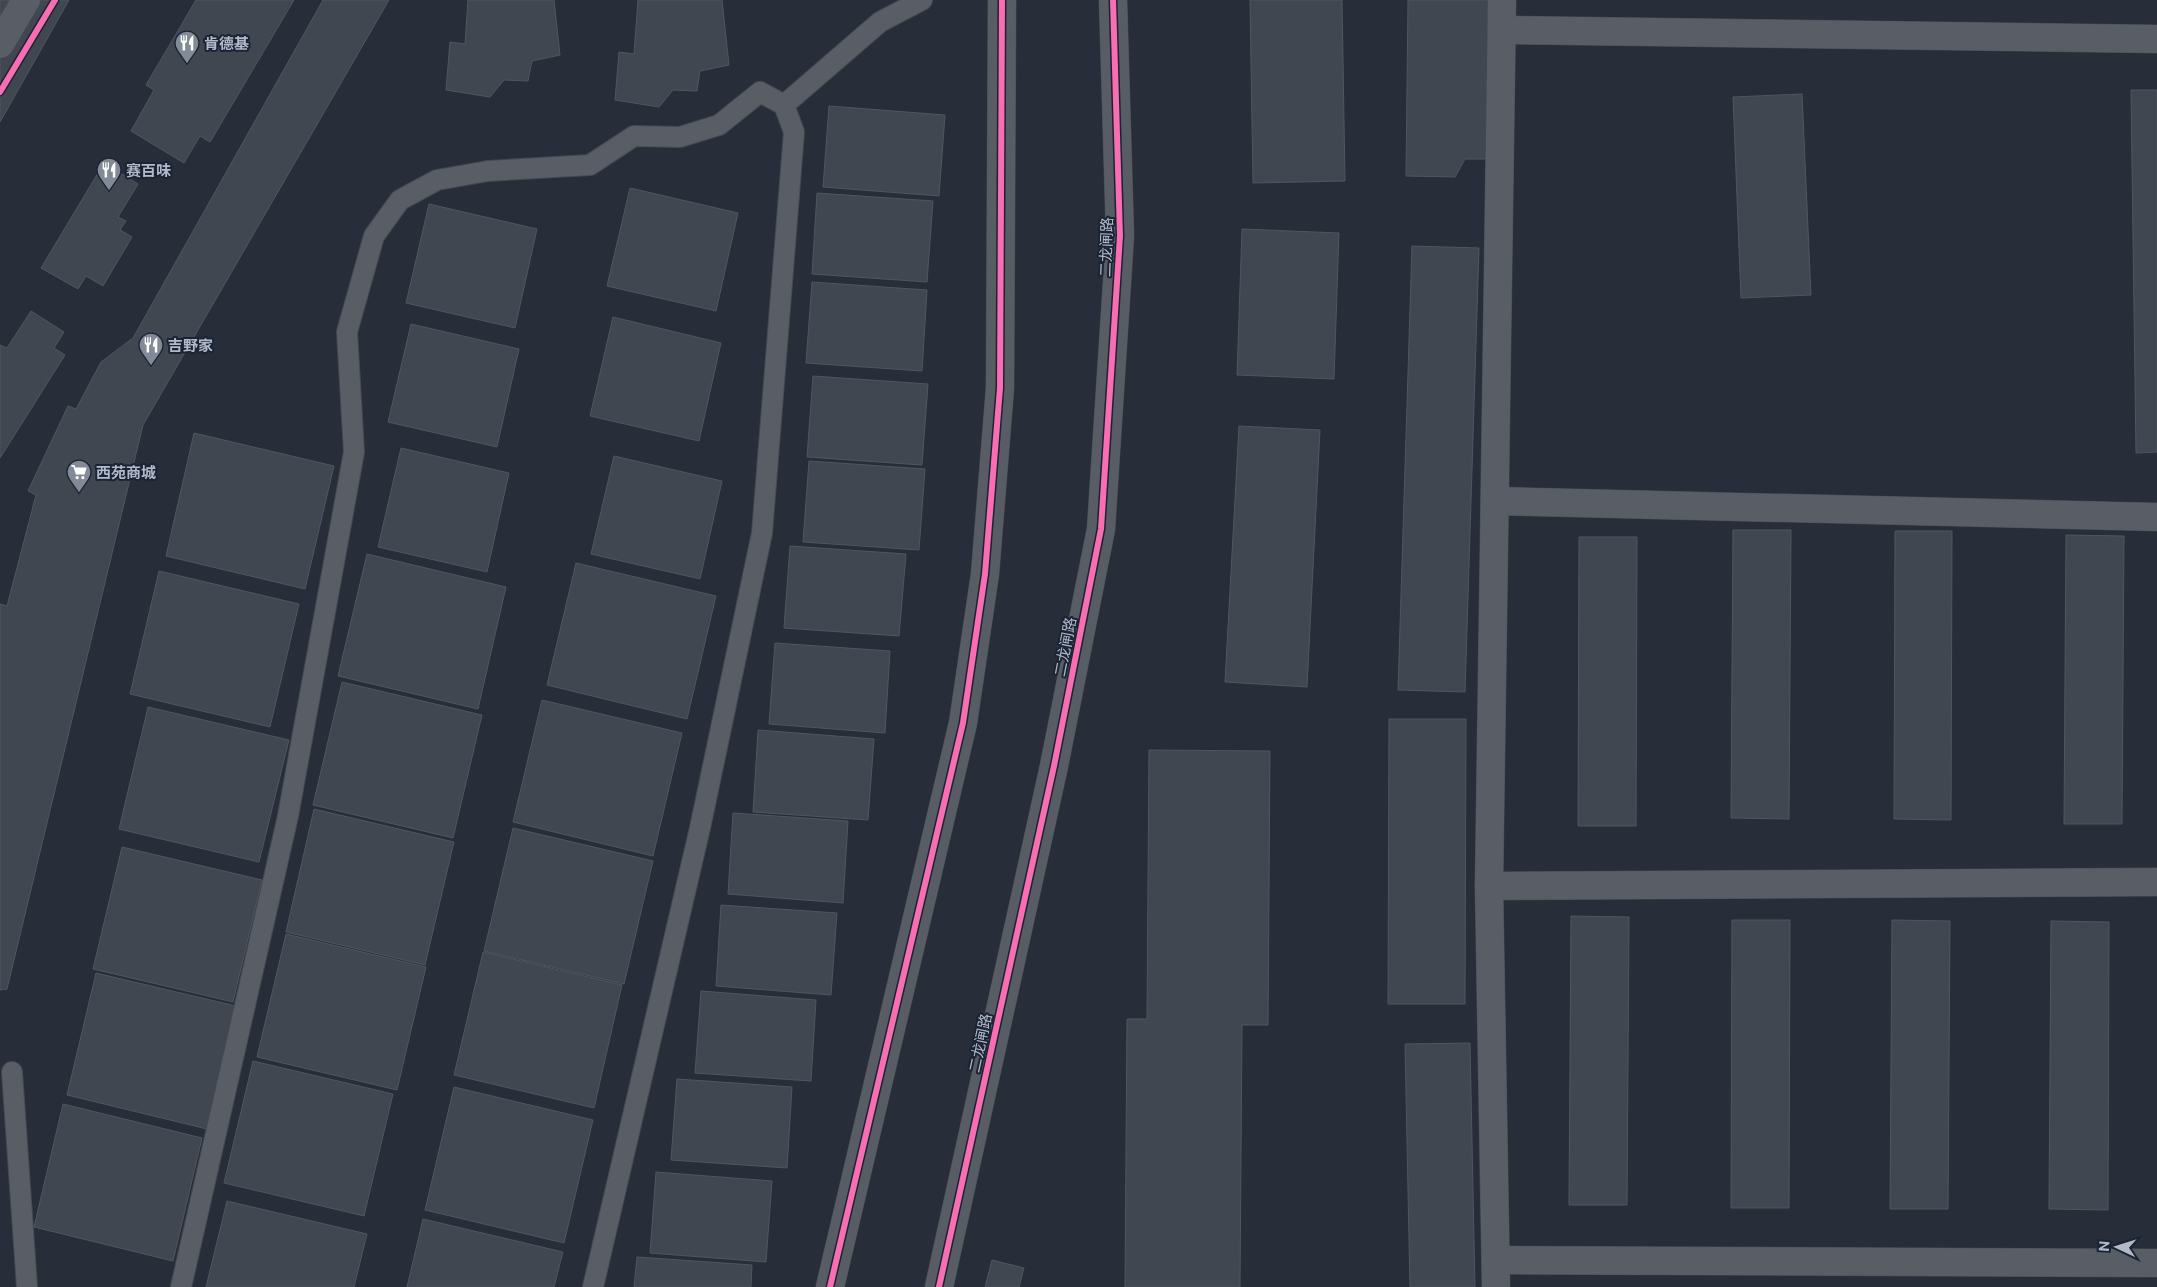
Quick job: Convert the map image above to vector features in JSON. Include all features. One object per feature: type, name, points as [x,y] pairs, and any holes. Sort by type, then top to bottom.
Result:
[{"type":"main road","points":[[830,1287],[963,723],[985,574],[1000,388],[1002,0]]},
{"type":"main road","name":"二龙闸路","points":[[939,1287],[1054,766],[1101,529],[1120,236],[1113,0]]},
{"type":"street","points":[[0,44],[26,0]]},
{"type":"street","points":[[1496,1287],[1489,886],[1502,0]]},
{"type":"street","points":[[1502,30],[2157,40]]},
{"type":"street","points":[[1495,501],[2157,517]]},
{"type":"street","points":[[1489,886],[2157,882]]},
{"type":"street","points":[[1496,1260],[2155,1271]]},
{"type":"lane","points":[[784,105],[880,22],[922,0]]},
{"type":"lane","points":[[181,1287],[288,816],[354,452],[347,332],[374,236],[400,200],[437,180],[488,171],[590,164],[634,136],[680,137],[719,125],[760,92],[784,105],[794,132],[762,533],[700,828],[593,1287]]},
{"type":"lane","points":[[12,1072],[27,1287]]},
{"type":"building","points":[[0,0],[69,0],[0,122]]},
{"type":"building","points":[[196,0],[294,0],[210,142],[200,136],[184,163],[131,131],[154,90],[146,85]]},
{"type":"building","name":"西苑商城","points":[[323,0],[389,0],[143,425],[7,989],[0,990],[0,604],[7,606],[36,495],[28,491],[68,406],[76,409],[101,362],[133,338]]},
{"type":"building","points":[[468,0],[554,0],[560,55],[532,61],[528,81],[504,80],[490,97],[446,90],[450,42],[465,44]]},
{"type":"building","points":[[638,0],[722,0],[729,65],[700,71],[697,91],[673,90],[659,107],[615,100],[619,52],[634,54]]},
{"type":"building","points":[[1250,0],[1342,0],[1345,181],[1253,183]]},
{"type":"building","points":[[1408,0],[1488,0],[1487,159],[1465,159],[1455,177],[1406,176]]},
{"type":"building","points":[[2131,90],[2157,90],[2157,452],[2136,453]]},
{"type":"building","points":[[1802,94],[1811,295],[1741,298],[1733,97]]},
{"type":"building","points":[[829,106],[945,115],[939,196],[823,187]]},
{"type":"building","points":[[104,163],[138,184],[118,217],[126,221],[120,230],[132,237],[103,286],[86,276],[78,289],[41,268]]},
{"type":"building","points":[[630,188],[738,213],[716,311],[607,286]]},
{"type":"building","points":[[817,193],[933,201],[927,282],[812,274]]},
{"type":"building","points":[[429,204],[537,229],[515,328],[406,303]]},
{"type":"building","points":[[1242,229],[1339,233],[1334,379],[1237,375]]},
{"type":"building","points":[[1412,246],[1479,248],[1465,692],[1398,690]]},
{"type":"building","points":[[812,282],[927,290],[922,371],[806,363]]},
{"type":"building","points":[[31,311],[64,332],[54,348],[65,355],[0,458],[0,345],[7,348]]},
{"type":"building","points":[[613,317],[721,343],[699,441],[590,416]]},
{"type":"building","points":[[411,324],[519,349],[497,447],[388,422]]},
{"type":"building","points":[[813,376],[928,384],[922,465],[807,457]]},
{"type":"building","points":[[1239,426],[1320,430],[1307,687],[1225,682]]},
{"type":"building","points":[[194,433],[334,466],[305,589],[166,556]]},
{"type":"building","points":[[401,448],[509,473],[487,572],[378,547]]},
{"type":"building","points":[[614,456],[722,481],[700,579],[591,554]]},
{"type":"building","points":[[809,461],[925,469],[919,550],[803,542]]},
{"type":"building","points":[[1733,530],[1791,530],[1789,819],[1731,818]]},
{"type":"building","points":[[1895,531],[1952,531],[1951,820],[1894,819]]},
{"type":"building","points":[[2066,535],[2124,536],[2122,824],[2064,824]]},
{"type":"building","points":[[1579,537],[1637,537],[1636,826],[1578,826]]},
{"type":"building","points":[[790,546],[906,554],[899,636],[784,628]]},
{"type":"building","points":[[367,554],[506,587],[478,709],[338,676]]},
{"type":"building","points":[[576,563],[716,596],[687,719],[547,685]]},
{"type":"building","points":[[159,571],[299,604],[270,727],[130,694]]},
{"type":"building","points":[[775,643],[890,651],[885,733],[769,724]]},
{"type":"building","points":[[342,682],[482,715],[453,838],[313,805]]},
{"type":"building","points":[[542,700],[682,733],[653,856],[513,822]]},
{"type":"building","points":[[148,707],[289,740],[259,862],[119,829]]},
{"type":"building","points":[[1389,719],[1466,719],[1465,1004],[1388,1004]]},
{"type":"building","points":[[758,730],[874,739],[868,820],[753,812]]},
{"type":"building","points":[[1149,750],[1270,751],[1268,1025],[1242,1025],[1240,1287],[1125,1287],[1127,1019],[1147,1019]]},
{"type":"building","points":[[314,809],[454,842],[425,965],[286,932]]},
{"type":"building","points":[[733,813],[848,821],[843,903],[728,894]]},
{"type":"building","points":[[513,828],[653,861],[624,984],[484,951]]},
{"type":"building","points":[[122,847],[262,880],[233,1002],[93,969]]},
{"type":"building","points":[[721,905],[837,913],[831,995],[716,986]]},
{"type":"building","points":[[1571,916],[1629,917],[1627,1205],[1569,1205]]},
{"type":"building","points":[[1732,920],[1790,920],[1789,1208],[1731,1208]]},
{"type":"building","points":[[1892,920],[1950,921],[1948,1209],[1890,1209]]},
{"type":"building","points":[[2051,921],[2109,922],[2108,1210],[2049,1209]]},
{"type":"building","points":[[286,934],[426,967],[397,1090],[257,1057]]},
{"type":"building","points":[[483,952],[622,985],[594,1108],[454,1075]]},
{"type":"building","points":[[96,973],[236,1006],[207,1129],[67,1095]]},
{"type":"building","points":[[701,991],[816,1000],[811,1081],[695,1073]]},
{"type":"building","points":[[1470,1043],[1475,1287],[1410,1287],[1405,1044]]},
{"type":"building","points":[[253,1061],[393,1094],[364,1216],[224,1183]]},
{"type":"building","points":[[677,1079],[792,1087],[787,1168],[671,1160]]},
{"type":"building","points":[[454,1087],[593,1120],[564,1243],[425,1210]]},
{"type":"building","points":[[63,1104],[202,1138],[173,1261],[34,1227]]},
{"type":"building","points":[[656,1172],[772,1181],[766,1262],[650,1253]]},
{"type":"building","points":[[227,1201],[367,1234],[354,1287],[206,1287]]},
{"type":"building","points":[[423,1219],[563,1252],[554,1287],[407,1287]]},
{"type":"building","points":[[637,1257],[752,1265],[751,1287],[634,1287]]},
{"type":"building","points":[[992,1260],[1024,1268],[1019,1287],[985,1287]]},
{"type":"cycle path","points":[[0,92],[55,0]]},
{"type":"cycle path","points":[[830,1287],[963,723],[985,574],[1000,388],[1002,0]]},
{"type":"cycle path","points":[[939,1287],[1054,766],[1101,529],[1120,236],[1113,0]]},
{"type":"place","name":"肯德基","points":[[187,64]]},
{"type":"place","name":"赛百味","points":[[109,191]]},
{"type":"place","name":"吉野家","points":[[151,366]]},
{"type":"place","name":"西苑商城","points":[[79,493]]}]
